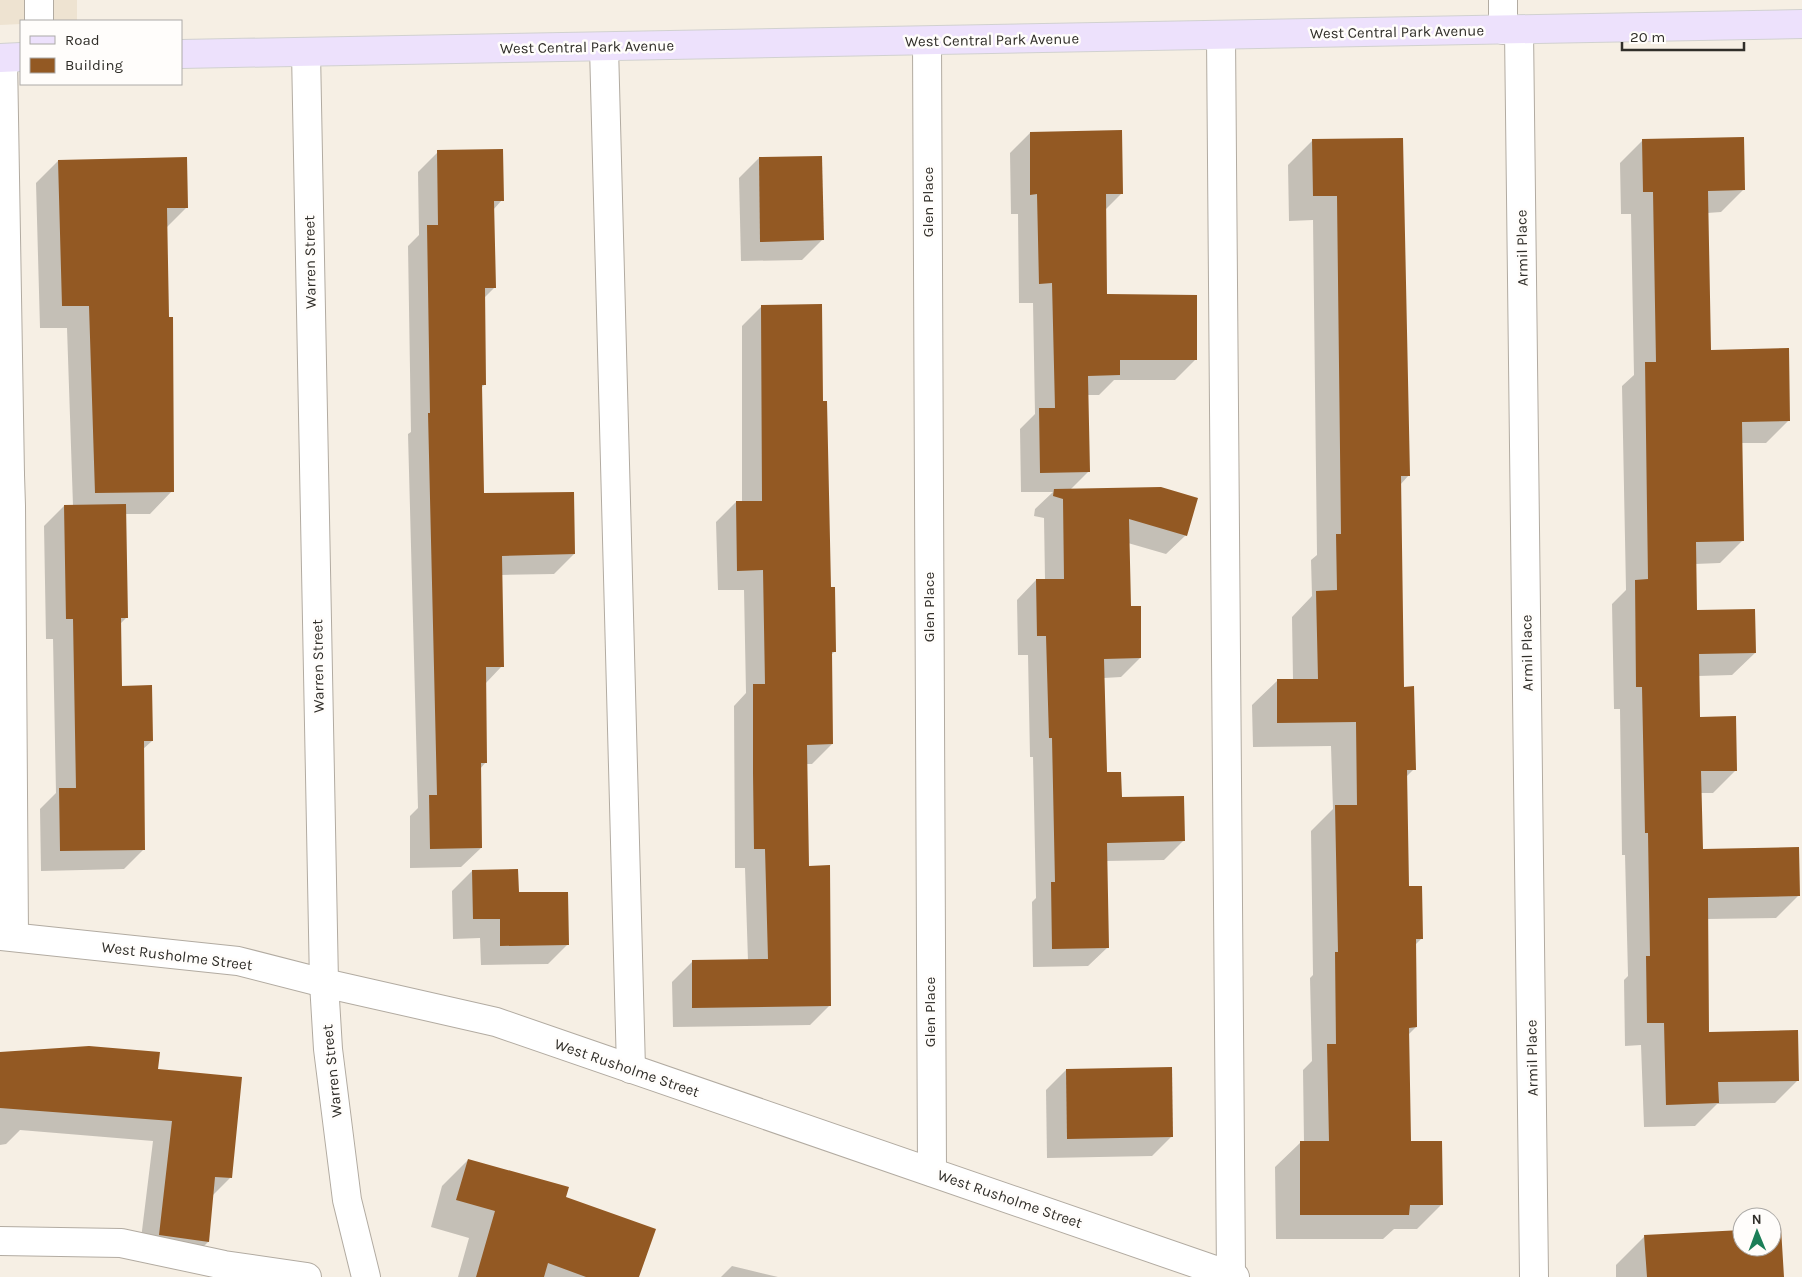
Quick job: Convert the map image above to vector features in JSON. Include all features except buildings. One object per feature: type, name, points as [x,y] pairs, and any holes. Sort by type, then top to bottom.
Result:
[{"type":"main road","name":"West Central Park Avenue","points":[[182,54],[927,42],[1802,24]]},
{"type":"street","points":[[39,0],[39,20]]},
{"type":"street","name":"Armil Place","points":[[1503,0],[1511,30],[1534,1277]]},
{"type":"street","points":[[1221,36],[1233,1276]]},
{"type":"street","name":"Glen Place","points":[[927,42],[932,1172]]},
{"type":"street","points":[[604,47],[631,1069]]},
{"type":"street","name":"Warren Street","points":[[306,52],[324,983],[328,1049],[347,1200],[366,1277]]},
{"type":"street","points":[[7,936],[5,475],[8,58]]},
{"type":"street","name":"West Rusholme Street","points":[[7,936],[238,961],[324,983],[496,1022],[1233,1276]]},
{"type":"street","points":[[0,1241],[121,1243],[224,1264],[308,1277]]},
{"type":"shaded area","points":[[0,0],[77,0],[77,20],[20,20],[20,24],[0,25]]}]
